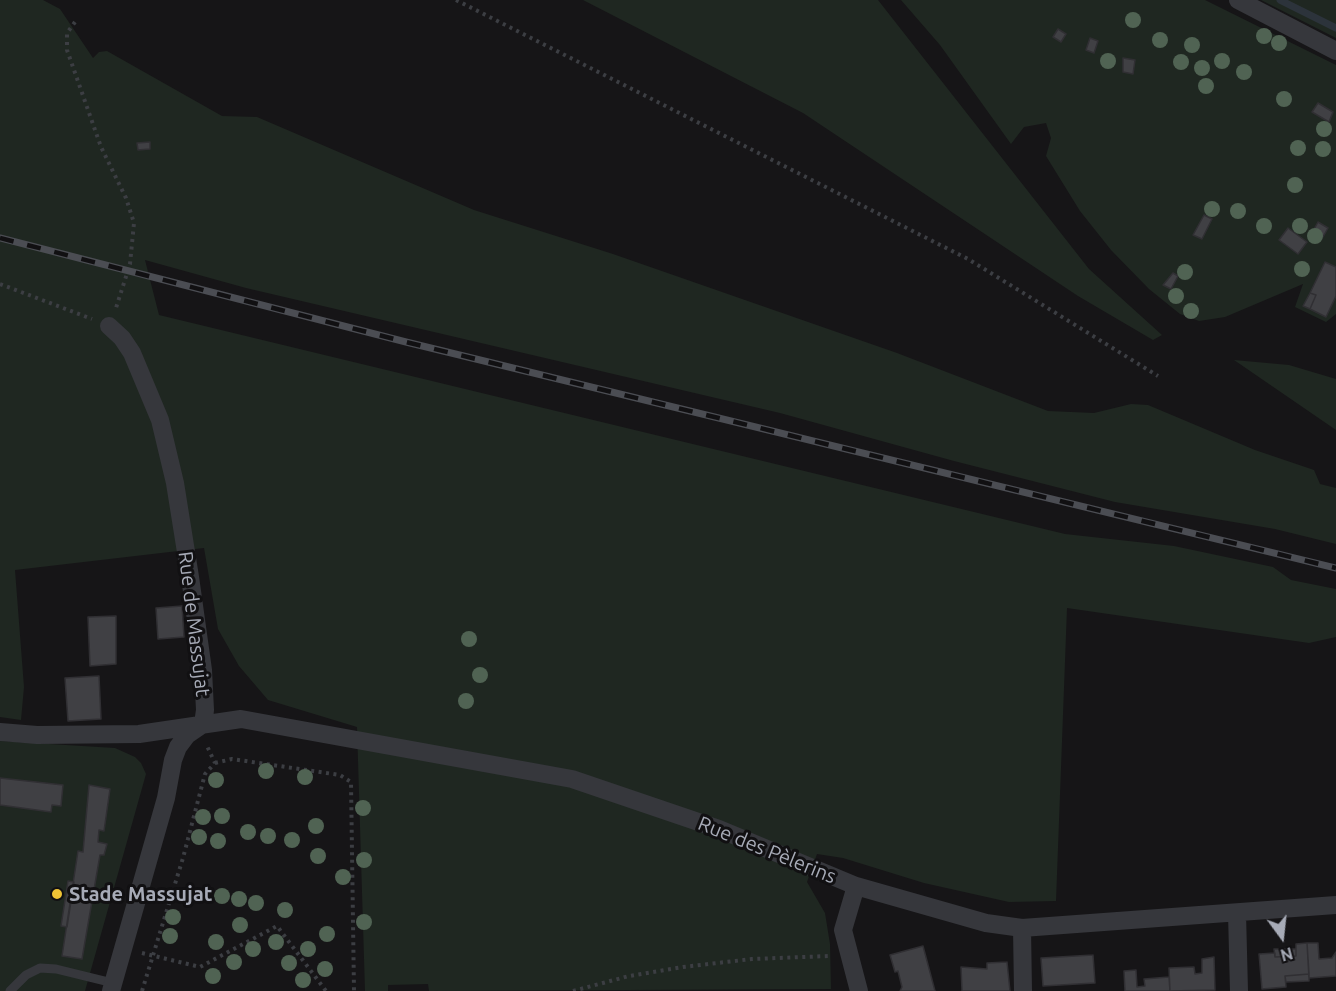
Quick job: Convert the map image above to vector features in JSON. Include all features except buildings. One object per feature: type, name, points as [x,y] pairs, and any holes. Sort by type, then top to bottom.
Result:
[{"type":"street","points":[[1238,0],[1336,51]]},
{"type":"street","name":"Rue de Massujat","points":[[109,326],[122,338],[132,353],[160,420],[175,483],[203,670],[203,724],[187,735],[178,747],[112,987]]},
{"type":"street","name":"Rue des Pèlerins","points":[[0,732],[37,735],[139,734],[242,719],[572,779],[719,829],[856,886],[986,923],[1022,928],[1336,905]]},
{"type":"street","points":[[856,886],[843,930],[859,991]]},
{"type":"street","points":[[1237,913],[1239,991]]},
{"type":"street","points":[[1022,928],[1023,991]]},
{"type":"lane","points":[[10,991],[26,975],[40,968],[56,969],[112,987]]},
{"type":"path","points":[[456,0],[968,259],[1158,376]]},
{"type":"path","points":[[0,284],[109,326],[130,264],[134,223],[129,205],[101,147],[67,50],[67,33],[75,22]]},
{"type":"path","points":[[203,724],[207,747],[215,763]]},
{"type":"path","points":[[142,991],[183,858],[205,774],[215,763],[232,759],[340,775],[351,782],[354,991]]},
{"type":"path","points":[[123,948],[200,967],[277,926],[326,991]]},
{"type":"path","points":[[573,991],[629,976],[683,966],[752,959],[821,957],[848,953]]},
{"type":"shaded area","points":[[0,0],[43,0],[60,9],[93,58],[99,52],[107,51],[222,116],[257,117],[474,210],[613,254],[897,353],[1048,411],[1094,413],[1131,404],[1148,405],[1255,450],[1314,470],[1320,484],[1336,488],[1336,544],[1275,529],[1115,502],[780,413],[246,288],[145,260],[159,315],[1065,534],[1174,546],[1273,567],[1291,580],[1336,589],[1336,637],[1309,643],[1067,608],[1056,901],[1009,902],[924,883],[843,858],[817,854],[807,882],[825,913],[830,944],[831,989],[429,991],[428,984],[388,985],[388,991],[365,991],[357,727],[268,700],[239,666],[218,629],[204,548],[15,570],[24,687],[21,720],[0,717]]},
{"type":"shaded area","points":[[583,0],[878,0],[1089,269],[1162,335],[1153,340],[1078,296],[803,113]]},
{"type":"shaded area","points":[[901,0],[1205,0],[1336,65],[1336,314],[1326,322],[1295,307],[1303,284],[1225,317],[1199,321],[1180,314],[1149,289],[1111,250],[1080,211],[1046,156],[1051,138],[1046,123],[1024,127],[1011,144],[940,45]]},
{"type":"shaded area","points":[[1261,0],[1336,0],[1336,38]]},
{"type":"shaded area","points":[[1234,360],[1289,365],[1336,379],[1336,430]]},
{"type":"shaded area","name":"Stade Massujat","points":[[0,741],[115,748],[135,757],[146,774],[85,991],[0,991]]},
{"type":"waterway","points":[[1280,0],[1336,28]]},
{"type":"railway","points":[[0,238],[406,342],[1336,568]]},
{"type":"place","name":"Stade Massujat","points":[[57,894]]}]
